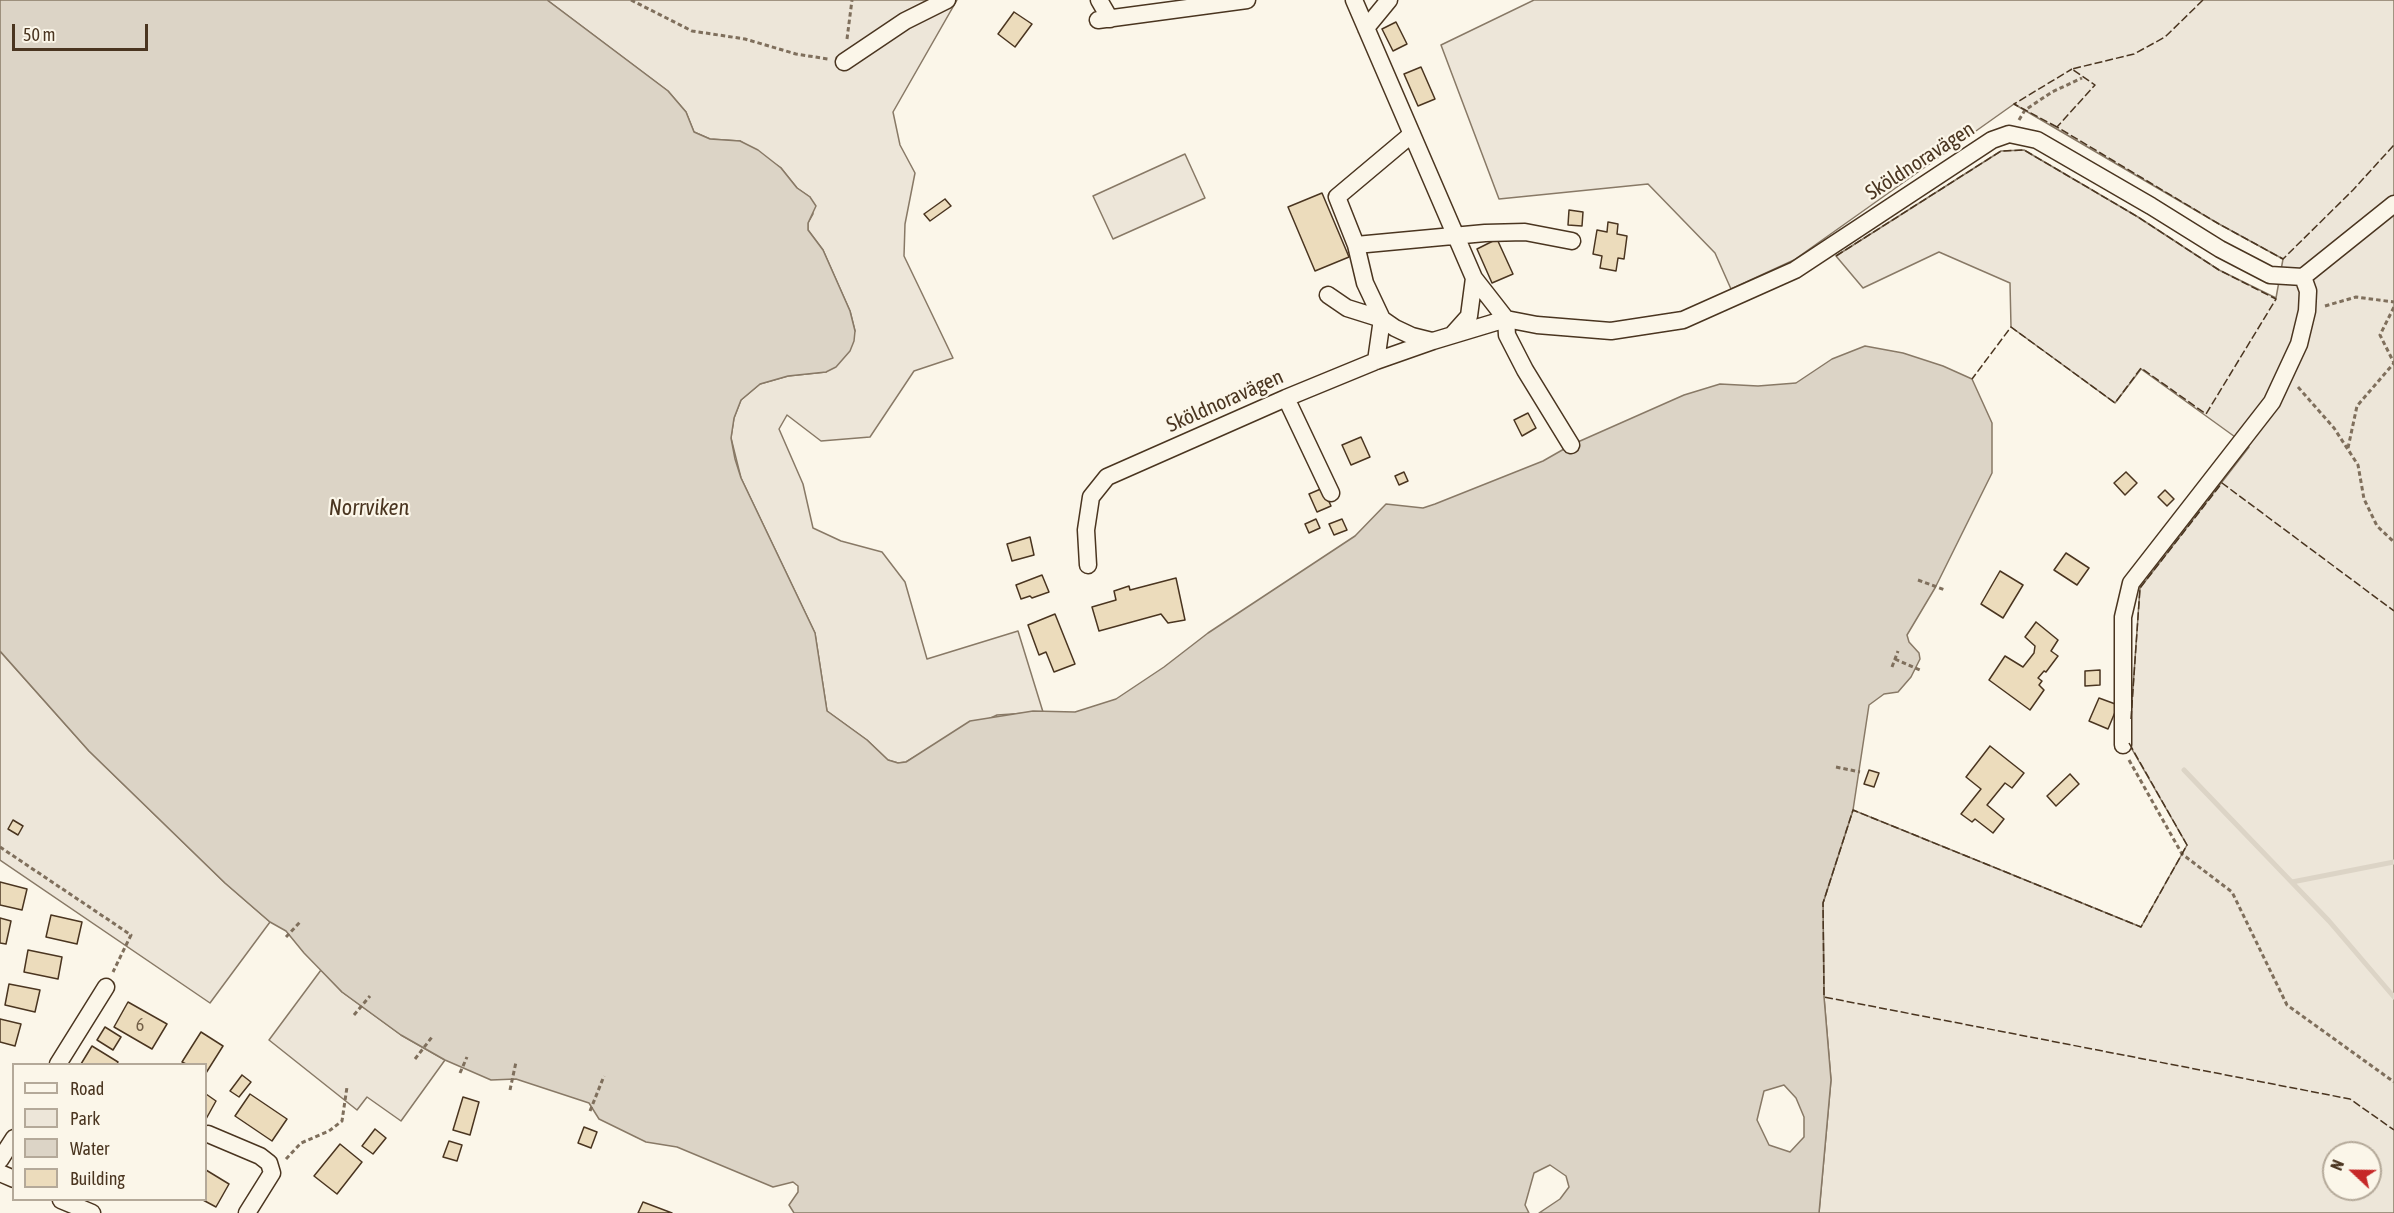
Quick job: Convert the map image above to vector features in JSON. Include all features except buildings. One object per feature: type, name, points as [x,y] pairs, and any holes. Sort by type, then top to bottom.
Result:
[{"type":"street","points":[[844,62],[905,21],[947,0]]},
{"type":"street","points":[[1099,0],[1104,20],[1247,0]]},
{"type":"street","points":[[1354,0],[1474,278],[1506,320],[1507,335],[1525,370],[1571,445]]},
{"type":"street","points":[[1366,28],[1389,0]]},
{"type":"street","points":[[1376,361],[1382,319],[1365,283],[1356,244],[1337,197],[1412,134]]},
{"type":"street","name":"Sköldnoravägen","points":[[1088,565],[1086,530],[1091,496],[1107,477],[1376,361],[1433,341],[1506,320],[1611,331],[1683,320],[1795,270],[1992,140],[2009,134],[2037,140],[2220,249],[2270,275],[2304,277]]},
{"type":"street","points":[[2122,745],[2123,617],[2131,583],[2272,402],[2299,344],[2307,311],[2308,291],[2304,277],[2394,204]]},
{"type":"street","points":[[1356,244],[1525,232],[1572,241]]},
{"type":"street","points":[[1451,336],[1469,316],[1474,278]]},
{"type":"street","points":[[1328,294],[1347,308],[1382,319],[1412,336],[1433,341]]},
{"type":"street","points":[[1286,398],[1331,493]]},
{"type":"street","points":[[59,1063],[106,987]]},
{"type":"street","points":[[208,1134],[260,1156],[269,1163],[272,1173],[247,1213]]},
{"type":"street","points":[[0,1160],[12,1141]]},
{"type":"street","points":[[63,1201],[92,1213]]},
{"type":"path","points":[[631,0],[692,31],[746,39],[796,54],[844,62],[852,0]]},
{"type":"path","points":[[2009,134],[2025,110],[2052,92],[2082,78]]},
{"type":"path","points":[[2307,311],[2356,297],[2394,302]]},
{"type":"path","points":[[2348,448],[2357,406],[2394,363],[2380,334],[2394,308]]},
{"type":"path","points":[[2286,375],[2334,428],[2348,448],[2358,465],[2364,499],[2377,526],[2394,542]]},
{"type":"path","points":[[1918,580],[1945,590]]},
{"type":"path","points":[[1892,667],[1898,651]]},
{"type":"path","points":[[1895,659],[1922,670]]},
{"type":"path","points":[[2122,745],[2182,854],[2232,892],[2287,1005],[2394,1082]]},
{"type":"path","points":[[1836,767],[1860,772]]},
{"type":"path","points":[[0,847],[131,935],[106,987]]},
{"type":"path","points":[[286,937],[301,921]]},
{"type":"path","points":[[354,1015],[370,996]]},
{"type":"path","points":[[415,1059],[432,1037]]},
{"type":"path","points":[[460,1073],[467,1057]]},
{"type":"path","points":[[510,1090],[516,1062]]},
{"type":"path","points":[[590,1111],[604,1076]]},
{"type":"path","points":[[272,1173],[301,1143],[329,1131],[342,1121],[346,1087]]},
{"type":"green space","points":[[547,0],[957,0],[893,112],[900,145],[915,173],[905,224],[904,256],[953,358],[914,371],[870,437],[821,441],[787,415],[779,429],[803,484],[813,528],[841,541],[882,552],[905,582],[927,659],[1018,631],[1043,712],[997,715],[940,742],[906,762],[898,763],[888,760],[867,740],[827,711],[815,633],[741,478],[731,438],[734,418],[741,400],[760,384],[788,376],[826,372],[855,331],[850,311],[823,250],[808,230],[808,223],[813,214],[810,197],[797,188],[781,168],[740,141],[710,139],[694,132],[686,112],[668,91]]},
{"type":"green space","points":[[1534,0],[2394,0],[2394,1213],[1819,1213],[1831,1080],[1824,997],[1823,903],[1853,810],[2141,927],[2187,845],[2129,744],[2140,588],[2249,447],[2141,369],[2115,403],[2011,327],[2010,283],[1939,252],[1863,288],[1836,256],[2001,151],[2024,150],[2138,217],[2219,270],[2276,298],[2283,259],[2014,104],[1794,260],[1731,289],[1715,253],[1648,184],[1499,199],[1441,45]]},
{"type":"green space","points":[[1185,154],[1205,198],[1113,239],[1093,196]]},
{"type":"green space","points":[[0,651],[89,751],[225,883],[270,922],[210,1003],[0,860]]},
{"type":"green space","points":[[321,970],[342,992],[401,1035],[445,1060],[401,1121],[367,1097],[357,1110],[269,1040]]},
{"type":"water","name":"Norrviken","points":[[0,0],[547,0],[668,91],[686,112],[694,132],[710,139],[740,141],[758,150],[781,168],[816,206],[808,223],[808,230],[823,250],[850,311],[855,331],[854,341],[850,351],[836,367],[826,372],[788,376],[760,384],[741,400],[734,418],[731,438],[735,459],[741,478],[815,633],[827,711],[867,740],[888,760],[898,763],[906,762],[970,721],[1033,711],[1075,712],[1116,699],[1164,667],[1208,633],[1355,536],[1386,504],[1423,508],[1435,504],[1543,461],[1571,445],[1684,395],[1720,384],[1758,386],[1796,383],[1832,359],[1865,346],[1903,353],[1943,366],[1972,379],[1992,423],[1992,473],[1935,588],[1907,635],[1909,642],[1919,653],[1920,659],[1911,677],[1898,692],[1884,694],[1869,705],[1853,810],[1823,903],[1824,997],[1831,1080],[1819,1213],[1539,1213],[1560,1199],[1569,1187],[1566,1176],[1550,1165],[1534,1173],[1525,1205],[1529,1213],[794,1213],[789,1205],[798,1192],[798,1186],[793,1182],[773,1187],[677,1147],[646,1142],[599,1119],[589,1103],[516,1079],[491,1080],[445,1060],[401,1035],[342,992],[286,931],[270,922],[225,883],[89,751],[0,651]],"holes":[[[1784,1085],[1796,1098],[1804,1117],[1804,1137],[1790,1152],[1769,1145],[1757,1120],[1764,1091]]]},
{"type":"waterway","points":[[2184,770],[2329,921],[2394,997]]},
{"type":"waterway","points":[[2292,882],[2394,862]]},
{"type":"fence","points":[[2203,0],[2165,37],[2134,54],[2072,69],[2095,85],[2057,127],[2219,224],[2283,259],[2353,190],[2394,145]]},
{"type":"fence","points":[[2057,127],[2014,104],[2072,69]]},
{"type":"fence","points":[[1836,256],[2001,151],[2024,150],[2138,217],[2219,270],[2276,299],[2206,414],[2141,368],[2115,403],[2011,327],[1972,379]]},
{"type":"fence","points":[[2131,719],[2140,588],[2222,483],[2394,611]]},
{"type":"fence","points":[[2129,743],[2187,845],[2141,927],[1853,810],[1823,903],[1824,997],[2350,1099],[2394,1130]]}]
